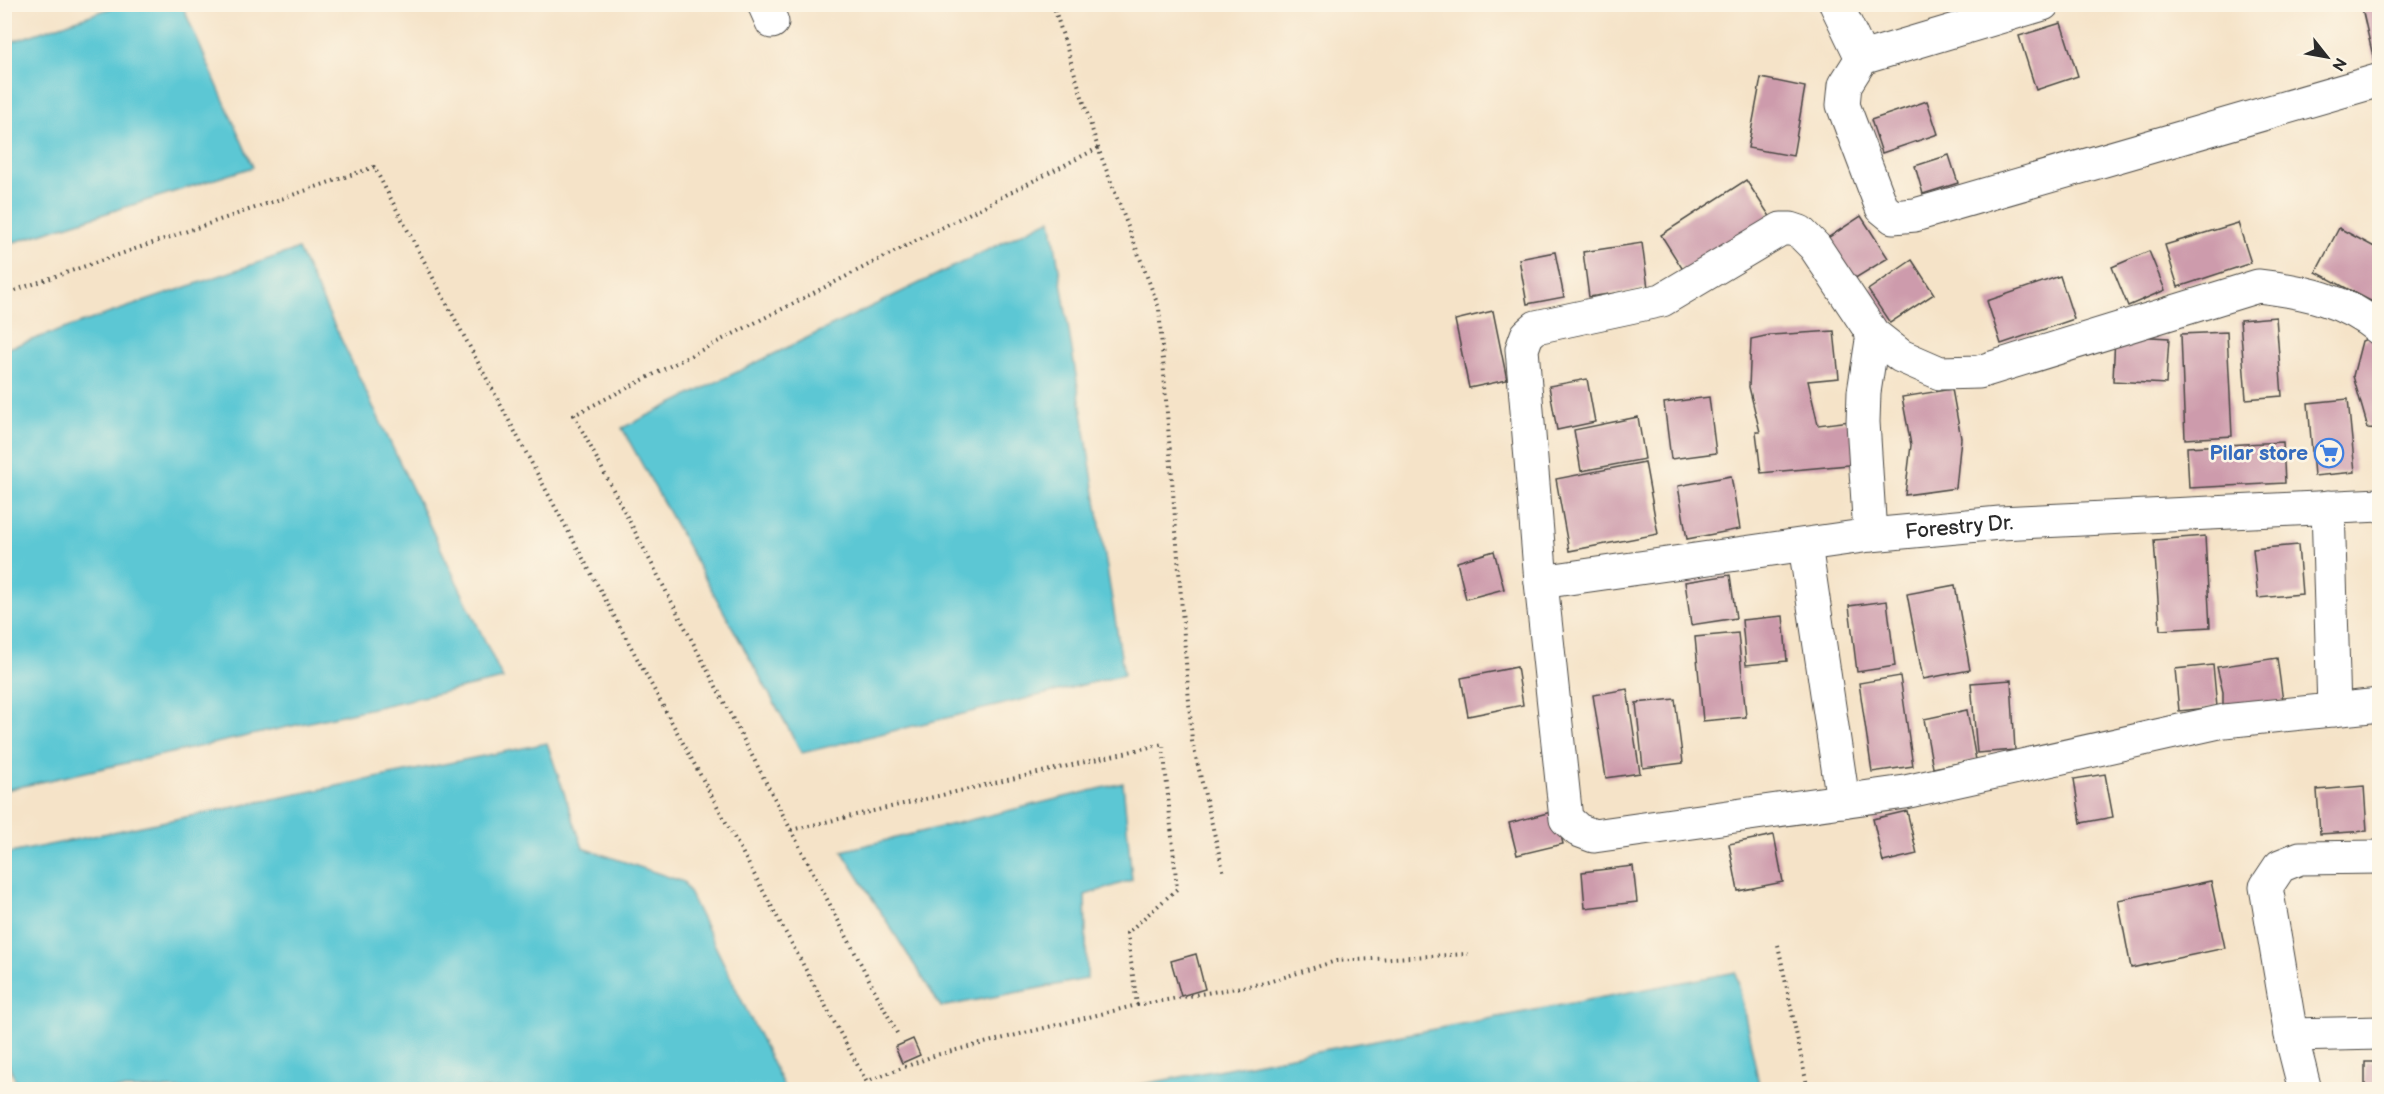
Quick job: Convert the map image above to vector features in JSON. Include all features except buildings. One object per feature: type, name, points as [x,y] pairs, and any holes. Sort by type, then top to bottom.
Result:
[{"type":"street","points":[[1836,4],[1862,58]]},
{"type":"street","points":[[2043,4],[1862,58],[1845,85],[1843,105],[1882,208],[1893,217],[1915,215],[2379,80]]},
{"type":"street","points":[[2379,329],[2362,315],[2331,301],[2293,290],[2258,286],[1979,372],[1940,373],[1901,356],[1873,334],[1815,247],[1800,232],[1781,229],[1662,300],[1536,327],[1527,335],[1522,349],[1541,582],[1566,819],[1578,830],[1594,836],[1905,792],[2224,721],[2379,705]]},
{"type":"street","points":[[1870,535],[1863,422],[1864,393],[1873,334]]},
{"type":"street","name":"Forestry Dr.","points":[[1541,582],[1870,535],[2000,523],[2379,505]]},
{"type":"street","points":[[2328,507],[2334,710]]},
{"type":"street","points":[[1805,545],[1843,801]]},
{"type":"street","points":[[2305,1089],[2291,1035],[2266,887],[2280,866],[2300,858],[2379,857]]},
{"type":"street","points":[[2291,1035],[2379,1033]]},
{"type":"path","points":[[1053,4],[1098,148],[1159,308],[1192,741],[1224,874]]},
{"type":"path","points":[[897,1033],[574,415],[1098,148]]},
{"type":"path","points":[[4,294],[374,166],[547,492],[871,1089]]},
{"type":"path","points":[[790,830],[1163,744],[1178,889],[1127,933],[1137,1005]]},
{"type":"path","points":[[1778,945],[1808,1089]]},
{"type":"path","points":[[867,1081],[936,1055],[1137,1005],[1265,983],[1336,961],[1468,954]]},
{"type":"water","points":[[120,5],[182,5],[253,167],[5,245],[5,44]]},
{"type":"water","points":[[1051,219],[1124,675],[802,753],[622,428]]},
{"type":"water","points":[[298,249],[503,679],[5,790],[5,349]]},
{"type":"water","points":[[547,743],[583,848],[684,882],[785,1089],[19,1089],[5,1055],[5,854]]},
{"type":"water","points":[[1123,783],[1132,880],[1085,895],[1087,979],[941,1007],[842,851]]},
{"type":"water","points":[[1736,972],[1760,1089],[1117,1089]]},
{"type":"place","name":"Pilar store","points":[[2329,453]]}]
